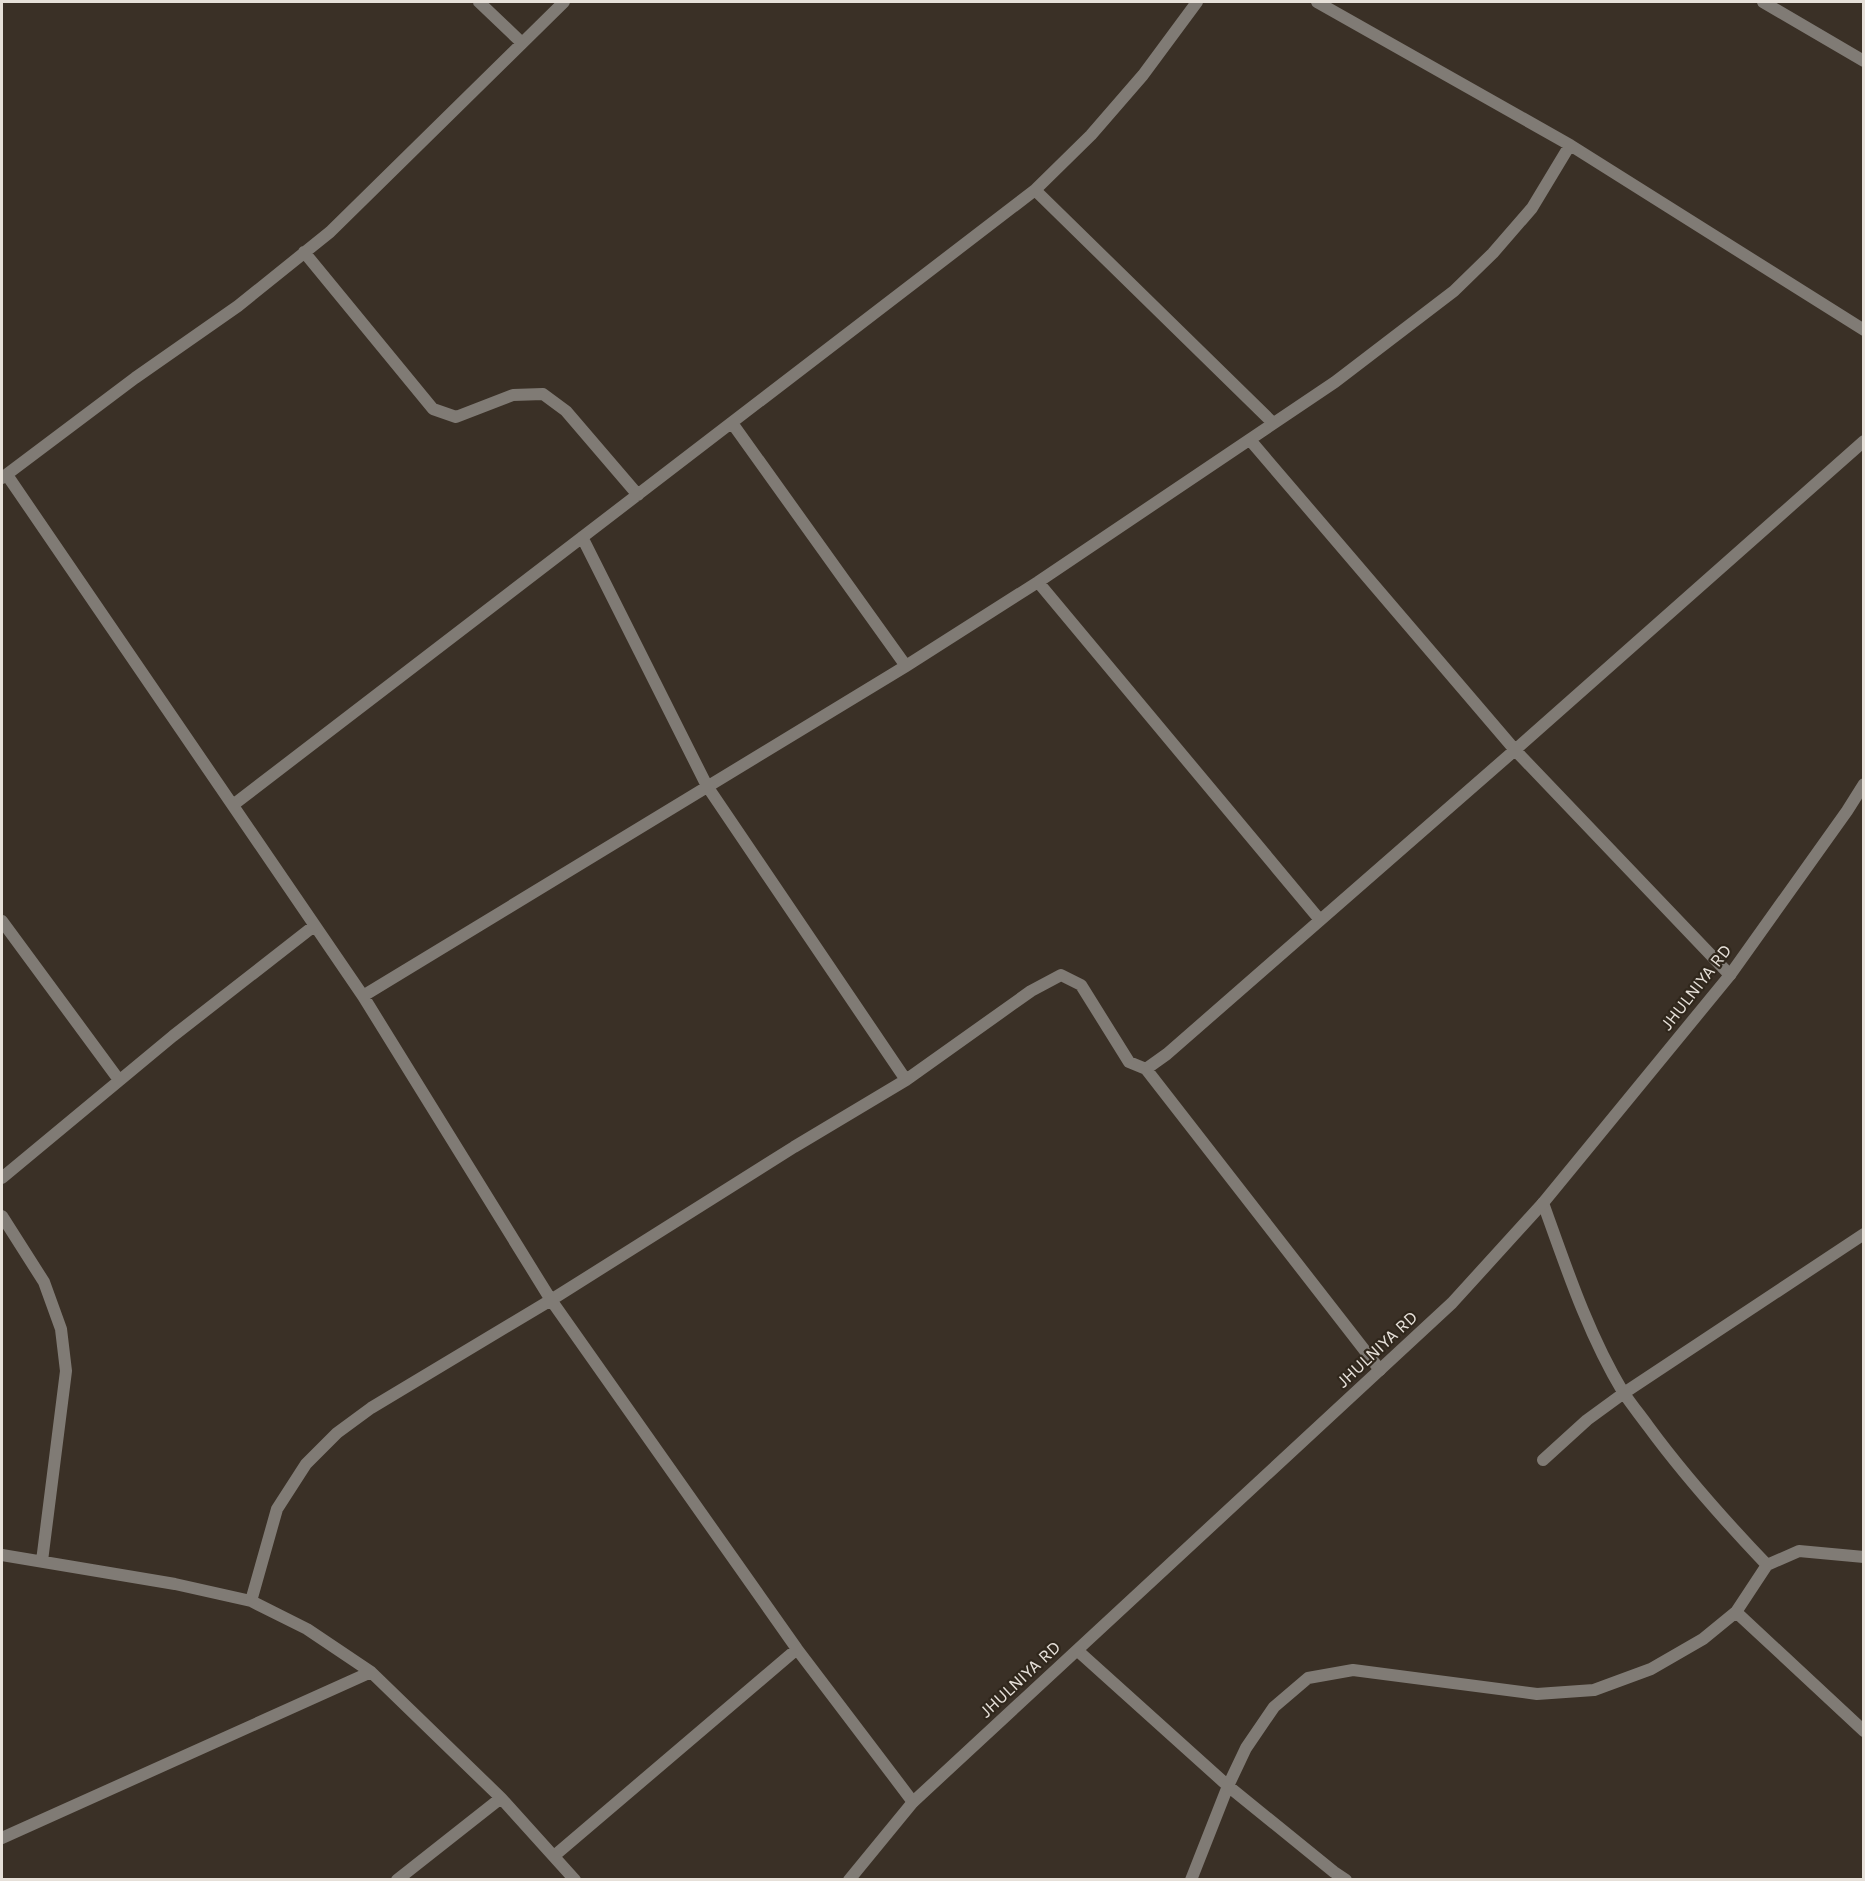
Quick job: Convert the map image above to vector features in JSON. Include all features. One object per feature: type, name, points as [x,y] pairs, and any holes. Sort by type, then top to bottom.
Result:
[{"type":"street","points":[[479,2],[522,43]]},
{"type":"street","points":[[564,2],[330,232],[238,306],[135,378],[4,477],[363,996],[551,1300],[796,1650],[913,1802]]},
{"type":"street","points":[[233,805],[1035,190],[1091,135],[1143,75],[1197,2]]},
{"type":"street","points":[[1317,2],[1570,145],[1863,330]]},
{"type":"street","points":[[1763,2],[1863,61]]},
{"type":"street","points":[[363,996],[906,666],[1038,582],[1335,382],[1454,291],[1493,253],[1532,208],[1570,145]]},
{"type":"street","points":[[1035,190],[1273,423]]},
{"type":"street","points":[[304,252],[433,409],[456,417],[513,395],[543,394],[566,411],[638,495]]},
{"type":"street","points":[[732,423],[906,666]]},
{"type":"street","points":[[1250,440],[1515,750],[1730,975]]},
{"type":"street","points":[[1146,1069],[1167,1054],[1515,750],[1863,441]]},
{"type":"street","points":[[582,537],[707,786],[906,1080]]},
{"type":"street","points":[[1038,582],[1320,920]]},
{"type":"street","name":"JHULNIYA RD","points":[[849,1880],[913,1802],[1452,1303],[1543,1203],[1730,975],[1847,811],[1863,784]]},
{"type":"street","points":[[2,921],[119,1080]]},
{"type":"street","points":[[2,1178],[119,1080],[314,926]]},
{"type":"street","points":[[251,1601],[277,1509],[306,1464],[337,1432],[371,1408],[551,1300],[794,1147],[906,1080],[1031,991],[1061,975],[1081,985],[1129,1062],[1146,1069],[1380,1370]]},
{"type":"street","points":[[1543,1203],[1591,1328],[1624,1393],[1696,1487],[1767,1565]]},
{"type":"street","points":[[2,1216],[44,1282],[61,1329],[66,1371],[42,1561]]},
{"type":"street","points":[[1543,1460],[1587,1420],[1624,1393],[1863,1234]]},
{"type":"street","points":[[1191,1880],[1228,1786],[1246,1748],[1274,1707],[1308,1678],[1353,1670],[1537,1694],[1594,1690],[1650,1669],[1703,1639],[1736,1612],[1767,1565],[1799,1551],[1863,1557]]},
{"type":"street","points":[[2,1555],[175,1584],[251,1601],[307,1629],[370,1672],[501,1798],[575,1880]]},
{"type":"street","points":[[1736,1612],[1863,1731]]},
{"type":"street","points":[[554,1856],[796,1650]]},
{"type":"street","points":[[1078,1650],[1228,1786],[1346,1880]]},
{"type":"street","points":[[2,1838],[370,1672]]},
{"type":"street","points":[[396,1880],[501,1798]]}]
